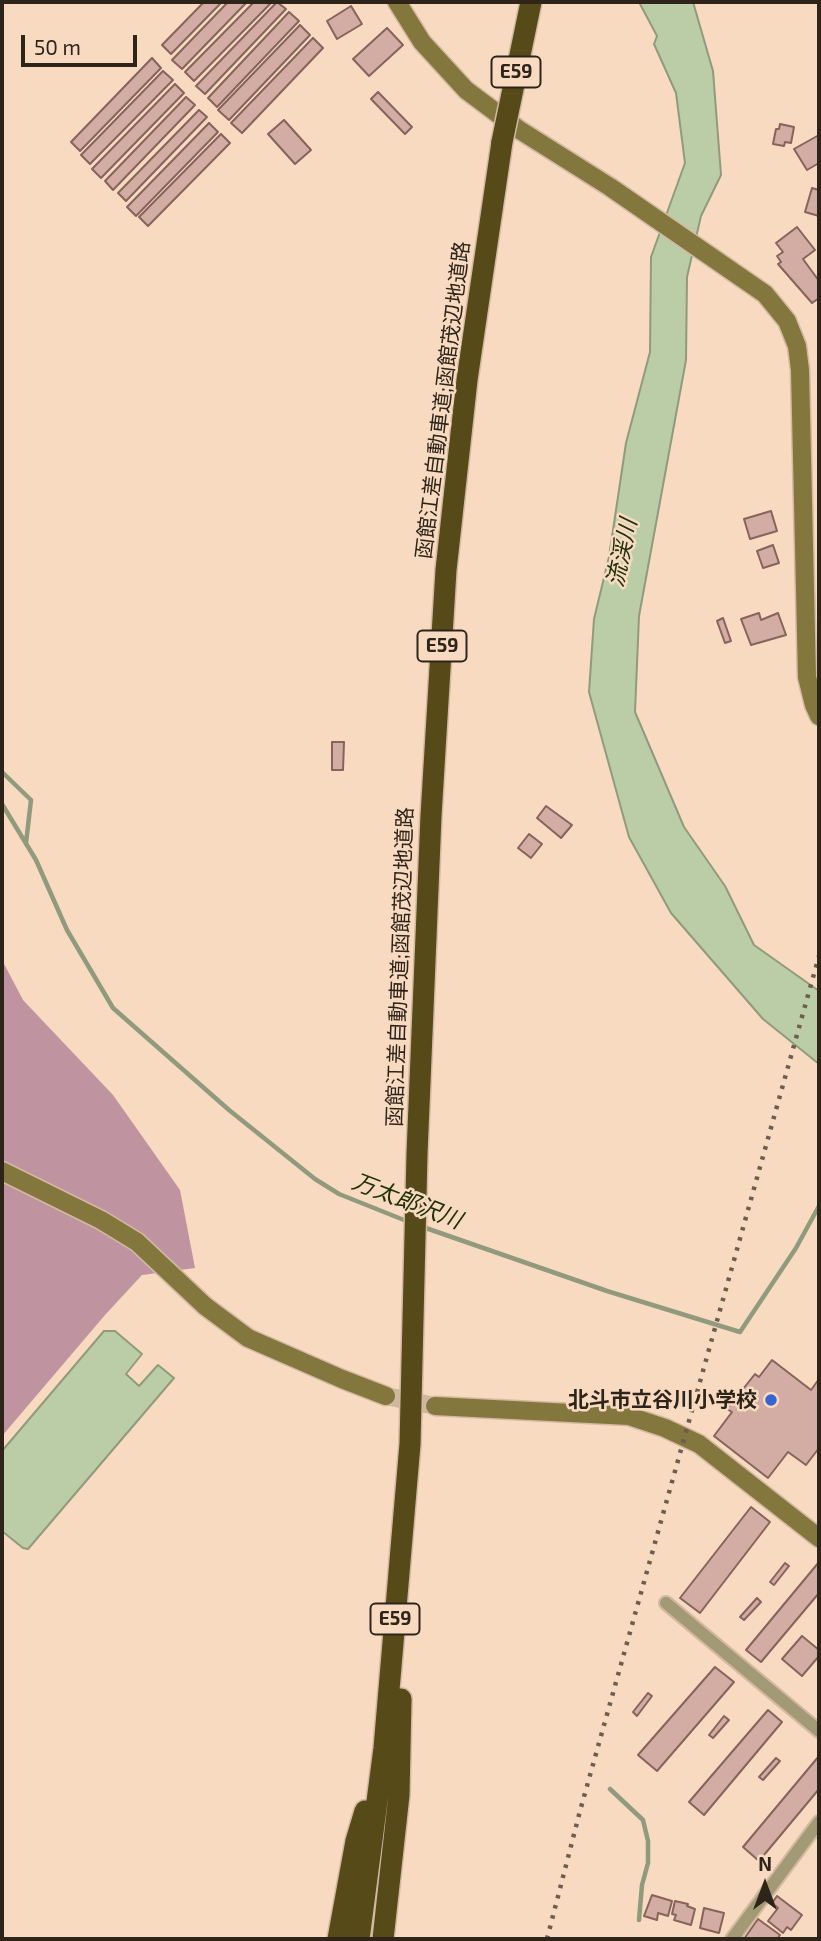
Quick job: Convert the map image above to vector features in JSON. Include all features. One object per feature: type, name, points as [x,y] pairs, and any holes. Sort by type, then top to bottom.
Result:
[{"type":"highway","name":"函館江差自動車道;函館茂辺地道路","points":[[359,1939],[384,1748],[410,1444],[417,1154],[431,816],[446,570],[467,380],[502,142],[531,2]]},
{"type":"highway","points":[[383,1939],[399,1795],[407,1490]]},
{"type":"highway","points":[[338,1939],[356,1841],[384,1748]]},
{"type":"street","points":[[397,2],[422,42],[466,90],[518,129],[610,187],[745,280],[765,294],[779,309],[792,332],[799,355],[807,677],[819,716]]},
{"type":"street","points":[[2,1171],[102,1220],[138,1242],[205,1306],[248,1338],[342,1380],[386,1395]]},
{"type":"street","points":[[435,1406],[629,1416],[665,1428],[699,1444],[819,1538]]},
{"type":"street","points":[[666,1603],[819,1731]]},
{"type":"street","points":[[732,1939],[819,1822]]},
{"type":"shaded area","points":[[2,960],[23,1000],[113,1095],[180,1190],[195,1268],[142,1275],[2,1436]]},
{"type":"water","name":"流渓川","points":[[639,2],[693,2],[713,71],[721,175],[701,216],[687,277],[686,360],[639,616],[635,712],[684,827],[725,886],[754,945],[819,991],[819,1064],[763,1019],[671,913],[629,837],[589,692],[594,619],[609,557],[626,443],[650,352],[651,257],[685,163],[676,93],[654,44],[657,36]]},
{"type":"water","points":[[104,1331],[115,1331],[142,1354],[126,1374],[139,1386],[158,1365],[174,1378],[28,1549],[23,1548],[2,1531],[2,1451]]},
{"type":"building","points":[[204,2],[222,2],[171,54],[162,45]]},
{"type":"building","points":[[228,2],[247,2],[182,69],[172,60]]},
{"type":"building","points":[[254,2],[272,2],[194,81],[185,72]]},
{"type":"building","points":[[277,2],[286,9],[205,94],[196,86]]},
{"type":"building","points":[[351,6],[362,24],[337,39],[327,21]]},
{"type":"building","points":[[289,12],[299,21],[217,107],[208,98]]},
{"type":"building","points":[[300,25],[310,35],[229,120],[218,110]]},
{"type":"building","points":[[387,28],[403,45],[369,76],[353,59]]},
{"type":"building","points":[[313,38],[323,48],[242,133],[231,123]]},
{"type":"building","points":[[152,58],[161,68],[80,151],[71,142]]},
{"type":"building","points":[[163,71],[173,80],[90,164],[81,155]]},
{"type":"building","points":[[175,84],[184,93],[101,178],[92,169]]},
{"type":"building","points":[[378,92],[412,127],[405,134],[371,99]]},
{"type":"building","points":[[186,97],[195,105],[113,190],[105,181]]},
{"type":"building","points":[[199,110],[207,117],[126,201],[118,193]]},
{"type":"building","points":[[284,120],[311,150],[295,164],[268,134]]},
{"type":"building","points":[[209,123],[218,132],[136,216],[127,207]]},
{"type":"building","points":[[780,124],[794,127],[791,143],[785,142],[784,146],[773,144],[776,129],[779,129]]},
{"type":"building","points":[[221,134],[230,143],[148,226],[139,217]]},
{"type":"building","points":[[819,135],[819,163],[807,170],[794,149]]},
{"type":"building","points":[[812,188],[819,190],[819,216],[805,212]]},
{"type":"building","points":[[797,227],[815,250],[803,259],[819,281],[819,298],[812,303],[778,264],[781,262],[777,256],[783,252],[776,243]]},
{"type":"building","points":[[771,511],[777,531],[750,539],[744,519]]},
{"type":"building","points":[[773,545],[779,563],[763,568],[757,551]]},
{"type":"building","points":[[759,613],[761,620],[778,613],[786,635],[751,645],[741,619]]},
{"type":"building","points":[[723,618],[731,641],[725,643],[717,621]]},
{"type":"building","points":[[332,742],[344,742],[343,770],[332,770]]},
{"type":"building","points":[[546,806],[572,825],[561,838],[537,818]]},
{"type":"building","points":[[529,834],[542,844],[531,858],[518,848]]},
{"type":"building","points":[[772,1360],[811,1390],[819,1379],[819,1448],[806,1465],[788,1452],[768,1478],[714,1436],[732,1412],[727,1409],[755,1374],[759,1377]]},
{"type":"building","points":[[751,1507],[770,1522],[700,1613],[680,1598]]},
{"type":"building","points":[[819,1562],[819,1593],[761,1662],[746,1650]]},
{"type":"building","points":[[785,1563],[789,1566],[774,1585],[770,1582]]},
{"type":"building","points":[[757,1598],[761,1602],[744,1620],[740,1617]]},
{"type":"building","points":[[802,1636],[819,1650],[819,1656],[802,1676],[782,1659]]},
{"type":"building","points":[[715,1667],[734,1682],[657,1771],[638,1755]]},
{"type":"building","points":[[648,1693],[652,1696],[637,1716],[633,1712]]},
{"type":"building","points":[[768,1710],[782,1722],[704,1815],[689,1802]]},
{"type":"building","points":[[724,1716],[729,1720],[713,1738],[709,1735]]},
{"type":"building","points":[[819,1756],[819,1789],[759,1861],[743,1847]]},
{"type":"building","points":[[776,1758],[780,1761],[763,1780],[759,1777]]},
{"type":"building","points":[[652,1895],[672,1901],[668,1916],[658,1913],[657,1920],[644,1916]]},
{"type":"building","points":[[777,1896],[802,1915],[791,1930],[787,1927],[783,1933],[768,1921],[778,1908],[772,1903]]},
{"type":"building","points":[[675,1901],[695,1909],[691,1925],[674,1920],[676,1915],[672,1914]]},
{"type":"building","points":[[704,1908],[724,1913],[719,1933],[700,1928]]},
{"type":"building","points":[[758,1919],[780,1935],[777,1939],[744,1939]]},
{"type":"waterway","points":[[2,772],[31,800],[26,843]]},
{"type":"waterway","name":"万太郎沢川","points":[[2,804],[36,860],[67,930],[113,1008],[229,1110],[315,1179],[339,1194],[409,1222]]},
{"type":"waterway","name":"万太郎沢川","points":[[420,1226],[607,1291],[740,1332],[796,1248],[819,1206]]},
{"type":"waterway","points":[[610,1789],[643,1820],[648,1841],[648,1863],[642,1885],[639,1920]]},
{"type":"tunnel","points":[[386,1396],[435,1406]]},
{"type":"railway","points":[[547,1939],[580,1811],[819,956]]},
{"type":"place","name":"北斗市立谷川小学校","points":[[771,1400]]}]
